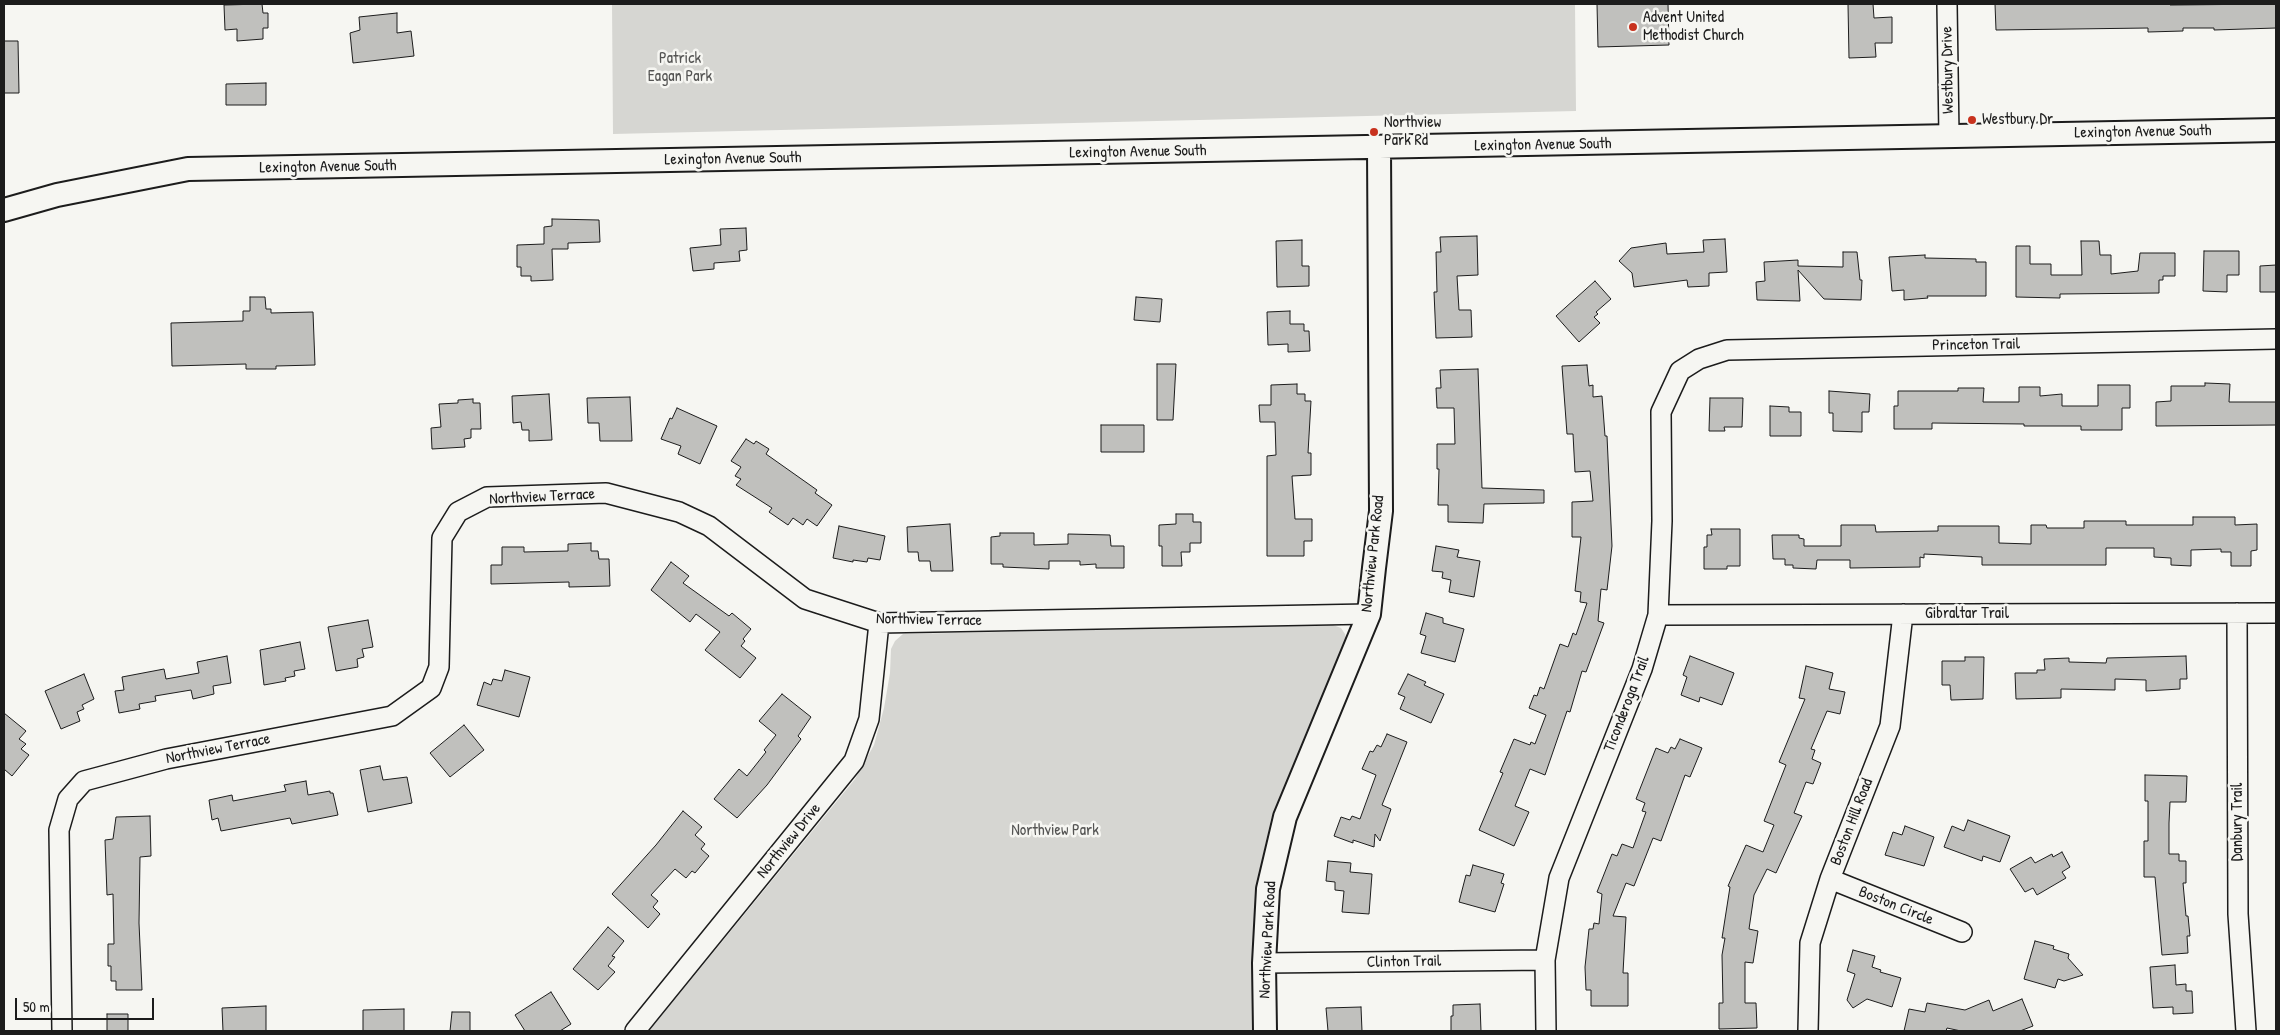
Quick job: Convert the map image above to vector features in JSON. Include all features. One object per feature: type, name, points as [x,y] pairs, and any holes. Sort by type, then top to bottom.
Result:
[{"type":"street","name":"Westbury Drive","points":[[1947,4],[1949,136]]},
{"type":"street","name":"Lexington Avenue South","points":[[4,210],[57,195],[188,169],[2276,130]]},
{"type":"street","name":"Northview Park Road","points":[[1265,1031],[1264,963],[1268,889],[1285,817],[1368,614],[1381,511],[1379,148]]},
{"type":"street","name":"Princeton Trail","points":[[1680,371],[1699,359],[1726,350],[2276,339]]},
{"type":"street","name":"Ticonderoga Trail","points":[[1546,1031],[1545,960],[1559,878],[1642,669],[1658,615],[1662,522],[1661,412],[1680,371]]},
{"type":"street","name":"Northview Terrace","points":[[62,1031],[59,830],[68,799],[84,781],[166,759],[392,716],[430,688],[438,667],[442,538],[458,512],[487,497],[606,494],[679,512],[709,526],[805,598],[879,622],[1368,614]]},
{"type":"street","name":"Danbury Trail","points":[[2237,613],[2238,914],[2246,1031]]},
{"type":"street","name":"Gibraltar Trail","points":[[1658,615],[2276,613]]},
{"type":"street","name":"Boston Hill Road","points":[[1808,1031],[1810,943],[1830,880],[1890,726],[1903,614]]},
{"type":"street","name":"Northview Drive","points":[[634,1031],[854,760],[870,719],[879,622]]},
{"type":"street","name":"Boston Circle","points":[[1830,880],[1962,932]]},
{"type":"street","name":"Clinton Trail","points":[[1264,963],[1545,960]]},
{"type":"green space","name":"Patrick Eagan Park","points":[[612,4],[1575,4],[1576,111],[613,134]]},
{"type":"green space","name":"Northview Park","points":[[1333,625],[1341,628],[1347,643],[1307,730],[1271,819],[1257,883],[1255,1031],[649,1031],[855,779],[874,745],[884,708],[890,673],[891,649],[895,641],[903,634]]},
{"type":"building","points":[[262,4],[263,13],[268,13],[268,28],[263,28],[263,39],[237,41],[237,29],[225,30],[224,5]]},
{"type":"building","name":"Advent United Methodist Church","points":[[1597,4],[1668,4],[1669,45],[1598,47]]},
{"type":"building","points":[[1848,4],[1873,4],[1874,18],[1892,17],[1892,43],[1875,43],[1876,57],[1849,58]]},
{"type":"building","points":[[1995,4],[2276,4],[2276,28],[2214,30],[2214,28],[2183,28],[2183,31],[2148,32],[2148,28],[1996,30]]},
{"type":"building","points":[[397,13],[397,33],[411,31],[414,56],[353,63],[350,33],[360,30],[359,17]]},
{"type":"building","points":[[4,41],[18,41],[19,93],[4,93]]},
{"type":"building","points":[[266,83],[266,105],[226,105],[226,84]]},
{"type":"building","points":[[552,219],[599,220],[600,242],[568,243],[568,249],[552,249],[553,280],[531,281],[531,276],[521,276],[521,267],[517,267],[517,245],[544,244],[544,227],[552,226]]},
{"type":"building","points":[[746,228],[747,250],[739,251],[740,261],[714,263],[714,269],[693,271],[690,248],[721,245],[720,229]]},
{"type":"building","points":[[1477,236],[1478,275],[1457,276],[1459,310],[1471,310],[1472,337],[1436,338],[1434,292],[1437,292],[1436,252],[1441,252],[1440,237]]},
{"type":"building","points":[[1725,239],[1727,272],[1709,273],[1709,286],[1688,287],[1687,280],[1634,287],[1632,273],[1619,261],[1631,248],[1666,243],[1667,254],[1704,252],[1703,240]]},
{"type":"building","points":[[1302,240],[1302,266],[1309,266],[1309,286],[1277,287],[1276,241]]},
{"type":"building","points":[[2081,241],[2099,241],[2100,255],[2111,255],[2111,274],[2138,271],[2140,253],[2175,253],[2175,276],[2163,276],[2163,280],[2159,280],[2159,293],[2060,294],[2060,298],[2016,297],[2016,246],[2030,246],[2030,264],[2051,264],[2051,275],[2082,275]]},
{"type":"building","points":[[2204,251],[2239,251],[2239,275],[2227,275],[2227,292],[2203,291]]},
{"type":"building","points":[[1843,252],[1857,252],[1860,280],[1862,280],[1861,300],[1824,299],[1798,270],[1800,301],[1757,300],[1756,282],[1765,281],[1764,262],[1798,260],[1798,266],[1843,267]]},
{"type":"building","points":[[1925,255],[1925,258],[1976,259],[1976,262],[1986,262],[1986,296],[1927,296],[1928,298],[1904,300],[1904,290],[1892,291],[1889,257]]},
{"type":"building","points":[[2276,265],[2276,292],[2260,292],[2260,266]]},
{"type":"building","points":[[1595,281],[1611,299],[1596,312],[1598,314],[1594,317],[1600,323],[1579,342],[1556,316]]},
{"type":"building","points":[[250,297],[265,297],[266,309],[271,309],[271,313],[313,312],[315,365],[276,366],[276,369],[246,369],[246,364],[172,366],[171,323],[243,321],[243,311],[250,311]]},
{"type":"building","points":[[1136,297],[1162,299],[1160,322],[1134,320]]},
{"type":"building","points":[[1290,311],[1290,324],[1304,324],[1304,331],[1309,331],[1310,351],[1288,352],[1288,344],[1268,345],[1267,312]]},
{"type":"building","points":[[1157,364],[1176,364],[1173,420],[1157,420]]},
{"type":"building","points":[[1587,365],[1589,386],[1593,385],[1593,397],[1602,396],[1605,436],[1607,436],[1612,546],[1607,590],[1601,589],[1598,621],[1604,623],[1586,672],[1582,671],[1570,712],[1567,711],[1545,775],[1530,769],[1515,806],[1529,812],[1514,846],[1479,830],[1503,773],[1500,772],[1514,739],[1530,745],[1531,742],[1535,744],[1546,715],[1529,708],[1534,695],[1537,696],[1540,687],[1544,689],[1560,644],[1568,647],[1573,633],[1576,635],[1587,603],[1580,602],[1581,592],[1575,591],[1581,537],[1572,537],[1572,502],[1593,501],[1590,471],[1575,472],[1573,434],[1567,434],[1562,366]]},
{"type":"building","points":[[1478,369],[1482,488],[1544,490],[1544,503],[1484,504],[1483,523],[1448,522],[1448,505],[1438,505],[1439,469],[1437,469],[1437,444],[1455,444],[1454,408],[1437,408],[1436,388],[1441,388],[1440,370]]},
{"type":"building","points":[[2205,383],[2230,384],[2229,402],[2276,402],[2276,425],[2156,426],[2156,402],[2171,401],[2171,386],[2205,386]]},
{"type":"building","points":[[1297,384],[1297,394],[1305,394],[1305,401],[1311,401],[1308,453],[1311,453],[1311,475],[1292,476],[1295,519],[1312,519],[1312,541],[1304,541],[1304,556],[1267,556],[1267,456],[1276,455],[1275,422],[1260,422],[1259,405],[1271,405],[1271,385]]},
{"type":"building","points":[[2098,385],[2130,385],[2130,408],[2122,408],[2122,430],[2081,430],[2081,426],[1932,423],[1932,429],[1894,429],[1894,406],[1898,406],[1898,391],[1958,391],[1958,388],[1984,388],[1983,402],[2019,402],[2019,387],[2040,387],[2040,396],[2062,394],[2062,406],[2098,406]]},
{"type":"building","points":[[1829,391],[1870,394],[1869,412],[1862,412],[1862,432],[1833,431],[1833,413],[1829,413]]},
{"type":"building","points":[[549,394],[552,440],[529,441],[529,430],[522,430],[521,422],[513,423],[512,396]]},
{"type":"building","points":[[630,397],[632,441],[600,441],[599,423],[588,423],[587,398]]},
{"type":"building","points":[[1710,398],[1743,398],[1742,427],[1724,427],[1725,431],[1709,431]]},
{"type":"building","points":[[473,399],[473,403],[480,403],[481,429],[471,429],[471,438],[464,439],[465,447],[432,449],[431,428],[441,427],[439,404],[458,403],[458,400]]},
{"type":"building","points":[[1770,406],[1789,407],[1789,412],[1801,412],[1801,436],[1770,436]]},
{"type":"building","points":[[677,408],[717,426],[700,464],[678,454],[681,446],[661,439],[670,418],[672,419]]},
{"type":"building","points":[[1101,425],[1144,425],[1144,452],[1101,452]]},
{"type":"building","points":[[746,439],[754,444],[756,441],[769,449],[766,454],[817,490],[815,493],[832,505],[817,526],[807,519],[803,525],[793,518],[788,525],[769,512],[772,508],[736,485],[741,479],[735,476],[741,467],[731,461]]},
{"type":"building","points":[[1176,514],[1193,514],[1193,522],[1201,522],[1201,543],[1190,543],[1190,552],[1181,552],[1182,566],[1162,566],[1162,546],[1159,546],[1159,525],[1176,524]]},
{"type":"building","points":[[2193,517],[2235,517],[2235,525],[2257,524],[2257,550],[2251,551],[2251,566],[2231,566],[2231,552],[2221,552],[2221,549],[2191,550],[2191,566],[2171,565],[2171,558],[2154,557],[2154,548],[2106,548],[2106,565],[1982,565],[1982,557],[1924,554],[1924,558],[1920,557],[1920,567],[1850,568],[1850,560],[1817,560],[1816,569],[1793,568],[1793,565],[1785,565],[1785,559],[1773,559],[1772,535],[1799,535],[1799,538],[1804,539],[1804,546],[1841,546],[1841,525],[1875,525],[1876,532],[1938,531],[1938,526],[1999,526],[1999,543],[2031,544],[2031,525],[2046,525],[2047,528],[2084,528],[2084,521],[2126,521],[2126,525],[2193,525]]},
{"type":"building","points":[[950,524],[953,571],[931,571],[930,561],[919,561],[918,552],[908,552],[907,527]]},
{"type":"building","points":[[839,526],[885,536],[880,560],[868,558],[867,562],[853,560],[853,562],[833,558]]},
{"type":"building","points":[[1711,529],[1740,529],[1740,566],[1727,566],[1727,569],[1704,569],[1704,547],[1707,547],[1707,535],[1712,535]]},
{"type":"building","points":[[1000,533],[1034,533],[1034,545],[1068,544],[1068,534],[1110,535],[1111,546],[1124,546],[1124,568],[1096,568],[1096,564],[1080,565],[1080,561],[1049,561],[1049,569],[1003,567],[1003,564],[991,564],[991,537],[1000,536]]},
{"type":"building","points":[[591,543],[591,551],[598,551],[599,559],[609,559],[610,586],[569,587],[569,582],[491,584],[491,565],[502,565],[502,547],[524,547],[524,552],[568,551],[568,544]]},
{"type":"building","points":[[1436,546],[1459,550],[1457,557],[1480,561],[1474,597],[1449,592],[1451,580],[1442,578],[1443,572],[1432,571]]},
{"type":"building","points":[[671,562],[689,576],[683,583],[729,616],[732,613],[751,629],[743,639],[745,641],[741,646],[756,658],[740,678],[705,650],[720,632],[696,614],[690,622],[651,590]]},
{"type":"building","points":[[1426,613],[1443,618],[1443,623],[1464,629],[1455,662],[1421,653],[1426,636],[1420,634]]},
{"type":"building","points":[[368,620],[373,647],[362,649],[364,657],[357,659],[358,667],[336,671],[328,627]]},
{"type":"building","points":[[300,642],[305,669],[294,671],[295,676],[285,678],[286,681],[264,685],[260,650]]},
{"type":"building","points":[[227,656],[231,683],[213,686],[214,694],[193,699],[191,690],[155,696],[156,701],[139,704],[140,709],[119,713],[115,691],[124,690],[122,677],[164,669],[166,679],[199,673],[197,662]]},
{"type":"building","points":[[1690,656],[1734,673],[1722,705],[1700,697],[1699,702],[1681,695],[1687,677],[1683,675]]},
{"type":"building","points":[[2186,656],[2187,679],[2180,679],[2180,689],[2146,691],[2146,680],[2115,679],[2115,690],[2061,689],[2061,698],[2016,699],[2015,673],[2037,673],[2037,670],[2045,670],[2044,659],[2069,658],[2069,662],[2106,663],[2107,658]]},
{"type":"building","points":[[1965,657],[1984,657],[1983,699],[1951,700],[1950,685],[1942,685],[1942,661],[1965,661]]},
{"type":"building","points":[[1806,666],[1833,673],[1829,689],[1845,692],[1840,714],[1827,711],[1811,749],[1815,750],[1812,759],[1821,763],[1813,784],[1806,782],[1794,813],[1802,816],[1776,873],[1767,869],[1754,895],[1749,929],[1758,931],[1753,963],[1745,962],[1745,1003],[1756,1003],[1757,1028],[1719,1029],[1719,1003],[1723,1003],[1722,955],[1725,938],[1722,938],[1730,887],[1728,886],[1746,845],[1763,852],[1774,825],[1764,821],[1786,765],[1779,762],[1805,699],[1799,698]]},
{"type":"building","points":[[505,670],[530,677],[519,717],[477,705],[484,682],[491,685],[493,679],[502,681]]},
{"type":"building","points":[[84,674],[94,699],[82,705],[84,709],[77,712],[80,721],[61,729],[45,691]]},
{"type":"building","points":[[1408,674],[1426,682],[1424,685],[1444,694],[1431,723],[1400,709],[1405,697],[1398,694]]},
{"type":"building","points":[[782,694],[811,717],[798,736],[801,739],[767,785],[737,818],[714,799],[739,769],[747,776],[766,752],[764,750],[776,735],[759,721]]},
{"type":"building","points":[[4,713],[26,731],[19,739],[26,744],[21,749],[29,755],[12,776],[4,769]]},
{"type":"building","points":[[464,725],[484,750],[450,777],[430,753]]},
{"type":"building","points":[[1387,734],[1407,742],[1382,805],[1391,809],[1380,841],[1375,834],[1374,847],[1353,840],[1353,843],[1334,836],[1341,817],[1350,820],[1352,816],[1360,819],[1376,775],[1362,769],[1370,751],[1373,752],[1377,745],[1381,747]]},
{"type":"building","points":[[1680,739],[1702,748],[1690,777],[1685,775],[1661,841],[1653,838],[1634,886],[1626,883],[1613,916],[1626,917],[1623,973],[1628,973],[1628,1006],[1591,1006],[1591,990],[1586,990],[1585,967],[1589,929],[1593,929],[1594,923],[1599,924],[1602,894],[1597,892],[1612,854],[1617,856],[1622,844],[1633,848],[1646,812],[1642,811],[1645,803],[1636,799],[1656,748],[1668,753],[1671,747],[1675,749]]},
{"type":"building","points":[[380,766],[383,780],[407,777],[412,803],[368,812],[360,770]]},
{"type":"building","points":[[2145,775],[2187,776],[2186,802],[2170,802],[2169,854],[2179,854],[2179,861],[2186,861],[2186,883],[2183,883],[2190,936],[2187,936],[2188,953],[2162,955],[2155,877],[2144,877],[2144,841],[2148,841],[2148,801],[2145,801]]},
{"type":"building","points":[[306,781],[308,795],[330,791],[330,793],[333,793],[338,815],[292,824],[290,818],[221,831],[218,818],[212,820],[209,800],[232,795],[233,801],[286,791],[284,785]]},
{"type":"building","points":[[683,811],[702,827],[695,835],[705,844],[701,849],[709,856],[695,873],[692,871],[686,878],[675,869],[651,895],[658,901],[653,907],[660,914],[648,928],[612,894],[656,845]]},
{"type":"building","points":[[150,816],[151,856],[140,857],[139,923],[142,990],[116,990],[116,981],[111,981],[111,966],[108,966],[108,944],[114,944],[113,894],[107,895],[105,840],[113,839],[116,817]]},
{"type":"building","points":[[1968,820],[2010,836],[2000,862],[1983,856],[1982,861],[1944,847],[1952,826],[1964,831]]},
{"type":"building","points":[[1905,826],[1934,837],[1924,866],[1885,855],[1893,832],[1902,835]]},
{"type":"building","points":[[2062,852],[2070,867],[2062,872],[2066,878],[2037,895],[2033,888],[2025,892],[2010,869],[2031,857],[2035,863],[2052,854],[2053,857]]},
{"type":"building","points":[[1328,861],[1351,863],[1350,872],[1372,874],[1369,914],[1342,912],[1344,891],[1335,890],[1335,882],[1326,881]]},
{"type":"building","points":[[1473,865],[1504,874],[1501,883],[1504,884],[1495,912],[1459,902],[1466,875],[1470,876]]},
{"type":"building","points":[[608,927],[624,941],[612,956],[615,957],[608,966],[615,972],[598,990],[573,969]]},
{"type":"building","points":[[2035,941],[2054,946],[2053,949],[2069,954],[2068,958],[2083,975],[2064,981],[2058,979],[2055,988],[2024,979]]},
{"type":"building","points":[[1853,950],[1875,956],[1872,967],[1881,970],[1880,972],[1901,978],[1892,1007],[1867,999],[1853,1008],[1847,1000],[1855,974],[1847,971]]},
{"type":"building","points":[[2175,965],[2176,985],[2186,984],[2186,991],[2192,991],[2193,1013],[2173,1014],[2173,1007],[2153,1008],[2150,967]]},
{"type":"building","points":[[551,992],[571,1024],[560,1031],[525,1031],[515,1015]]},
{"type":"building","points":[[2022,999],[2033,1026],[2020,1031],[1961,1031],[1947,1028],[1946,1031],[1904,1031],[1909,1009],[1925,1012],[1927,1003],[1965,1010],[1989,1000],[1993,1011]]},
{"type":"building","points":[[1480,1004],[1481,1031],[1451,1031],[1453,1005]]},
{"type":"building","points":[[266,1006],[266,1031],[223,1031],[222,1008]]},
{"type":"building","points":[[1361,1007],[1362,1031],[1328,1031],[1326,1008]]},
{"type":"building","points":[[404,1009],[404,1031],[363,1031],[363,1010]]},
{"type":"building","points":[[452,1012],[470,1012],[470,1031],[450,1031]]},
{"type":"building","points":[[107,1014],[128,1014],[128,1031],[107,1031]]},
{"type":"place","name":"Advent United Methodist Church","points":[[1633,27]]},
{"type":"place","name":"Westbury Dr","points":[[1972,120]]},
{"type":"place","name":"Northview Park Rd","points":[[1374,132]]}]
